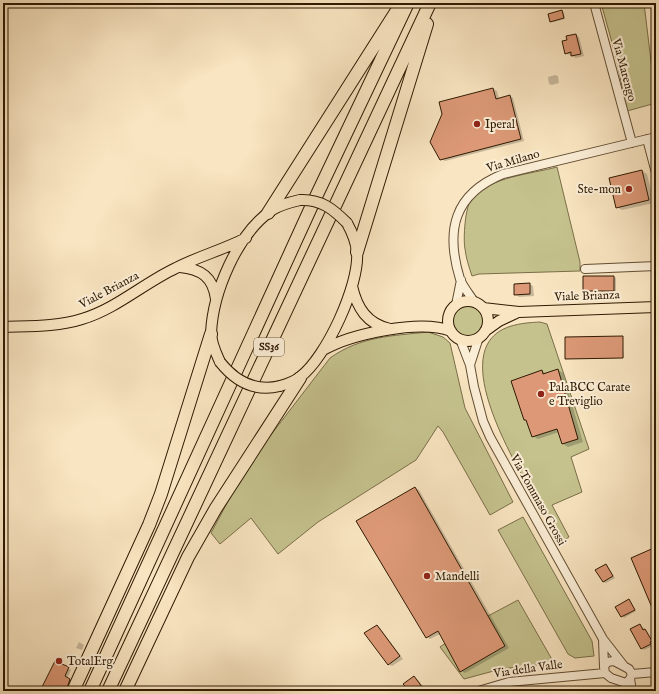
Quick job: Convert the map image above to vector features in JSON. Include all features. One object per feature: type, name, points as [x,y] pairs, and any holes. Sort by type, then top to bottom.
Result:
[{"type":"highway","points":[[268,213],[402,3]]},
{"type":"highway","name":"SS36","points":[[90,691],[307,217],[408,3]]},
{"type":"highway","name":"SS36","points":[[108,691],[430,3]]},
{"type":"highway","points":[[357,252],[434,3]]},
{"type":"highway","points":[[73,691],[152,519],[211,334]]},
{"type":"highway","points":[[125,691],[188,556],[216,508],[300,378]]},
{"type":"main road","points":[[300,200],[310,200],[325,205],[347,223],[352,232],[357,252],[352,286],[340,318],[322,350],[300,378],[280,386],[266,388],[249,385],[233,376],[220,362],[213,346],[211,334],[216,303],[228,268],[246,238],[268,213],[286,204],[300,200]]},
{"type":"main road","name":"Viale Brianza","points":[[3,327],[49,325],[82,319],[103,311],[176,267],[225,249],[246,238]]},
{"type":"main road","points":[[176,267],[197,270],[206,276],[213,286],[216,303]]},
{"type":"main road","points":[[352,286],[358,305],[368,320],[383,327],[396,330]]},
{"type":"main road","points":[[322,350],[335,343],[355,336],[422,326],[442,328],[451,332],[460,339],[470,341],[482,334],[487,320],[479,306],[468,301],[422,326]]},
{"type":"main road","name":"Viale Brianza","points":[[479,306],[519,312],[656,307]]},
{"type":"main road","points":[[451,332],[448,322],[453,309]]},
{"type":"main road","name":"Viale Brianza","points":[[482,334],[499,321],[519,312]]},
{"type":"street","name":"Via Marengo","points":[[594,3],[632,143]]},
{"type":"street","name":"Via Milano","points":[[479,306],[461,280],[455,250],[454,227],[459,211],[471,192],[485,181],[503,174],[656,137]]},
{"type":"street","points":[[648,139],[656,173]]},
{"type":"street","points":[[585,270],[656,266]]},
{"type":"street","name":"Via Milano","points":[[453,309],[461,280]]},
{"type":"street","name":"Via Tommaso Grossi","points":[[470,365],[482,334]]},
{"type":"street","name":"Via Tommaso Grossi","points":[[460,339],[470,365],[483,421],[490,437],[603,639],[629,672]]},
{"type":"street","points":[[603,639],[606,673],[621,682],[627,691]]},
{"type":"street","name":"Via della Valle","points":[[478,691],[509,682],[606,673],[607,662],[614,661],[629,672]]},
{"type":"street","points":[[629,672],[641,674],[656,672]]},
{"type":"street","points":[[621,682],[626,683],[629,672]]},
{"type":"street","points":[[629,672],[632,691]]},
{"type":"shaded area","points":[[601,3],[644,3],[656,103],[627,111],[616,57]]},
{"type":"shaded area","points":[[557,167],[580,262],[580,271],[479,274],[472,276],[466,256],[464,238],[466,215],[472,198],[489,185],[523,174]]},
{"type":"shaded area","points":[[468,306],[479,310],[483,321],[479,332],[468,336],[457,332],[453,321],[457,310]]},
{"type":"shaded area","points":[[540,322],[547,324],[589,449],[571,457],[582,492],[552,505],[569,537],[561,542],[521,474],[506,445],[494,417],[485,390],[483,365],[487,345],[491,338],[503,329],[510,326]]},
{"type":"shaded area","points":[[428,332],[443,337],[450,343],[465,408],[513,502],[490,515],[443,432],[438,426],[416,460],[318,522],[278,554],[251,518],[220,544],[211,533],[247,466],[330,358],[353,345],[365,341],[389,336]]},
{"type":"shaded area","points":[[523,517],[592,641],[594,656],[575,658],[568,654],[498,530]]},
{"type":"shaded area","points":[[518,600],[554,663],[501,669],[464,679],[440,647],[473,624]]},
{"type":"building","points":[[562,10],[564,18],[550,22],[548,14]]},
{"type":"building","points":[[576,34],[581,54],[571,56],[571,52],[565,54],[562,41],[567,40],[566,36]]},
{"type":"building","name":"Iperal","points":[[493,88],[496,99],[510,95],[521,139],[440,160],[430,142],[442,114],[439,102]]},
{"type":"building","name":"Ste-mon","points":[[642,170],[649,200],[616,208],[609,178]]},
{"type":"building","points":[[583,276],[614,276],[614,291],[583,291]]},
{"type":"building","points":[[530,283],[530,294],[514,295],[514,284]]},
{"type":"building","points":[[623,336],[623,358],[565,359],[565,337]]},
{"type":"building","name":"PalaBCC Carate e Treviglio","points":[[558,369],[578,439],[562,444],[557,429],[532,437],[526,420],[524,420],[511,381],[542,370],[543,374]]},
{"type":"building","name":"Mandelli","points":[[415,487],[505,646],[460,672],[438,631],[426,638],[356,521]]},
{"type":"building","points":[[656,547],[656,617],[631,558]]},
{"type":"building","points":[[606,564],[613,576],[603,582],[595,570]]},
{"type":"building","points":[[629,599],[635,610],[621,617],[615,607]]},
{"type":"building","points":[[640,624],[643,630],[645,629],[652,641],[650,642],[651,644],[641,649],[630,629]]},
{"type":"building","points":[[377,625],[400,656],[388,665],[364,633]]},
{"type":"building","points":[[55,661],[69,667],[65,676],[70,679],[66,691],[51,691],[42,687]]},
{"type":"building","points":[[414,676],[425,691],[409,691],[403,684]]},
{"type":"place","name":"Iperal","points":[[477,124]]},
{"type":"place","name":"Ste-mon","points":[[629,189]]},
{"type":"place","name":"PalaBCC Carate e Treviglio","points":[[541,394]]},
{"type":"place","name":"Mandelli","points":[[427,576]]},
{"type":"place","name":"TotalErg","points":[[59,661]]}]
